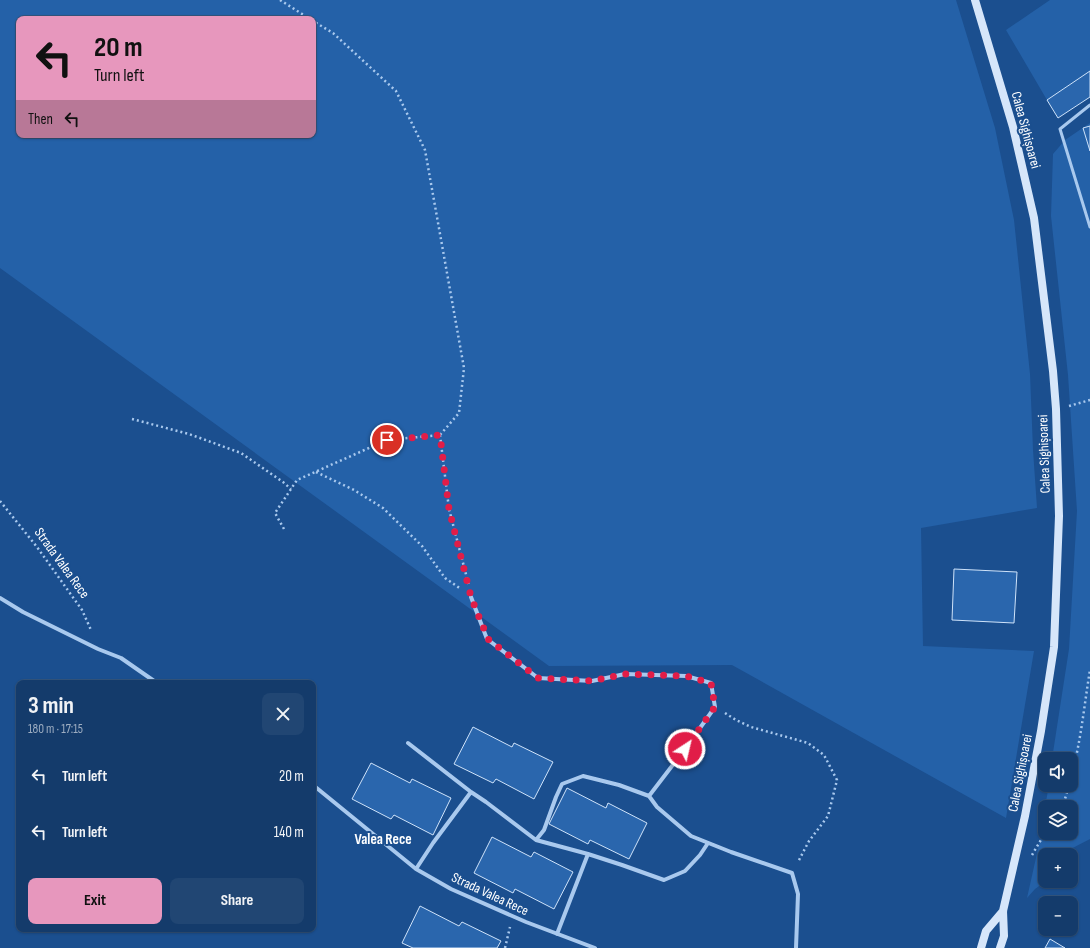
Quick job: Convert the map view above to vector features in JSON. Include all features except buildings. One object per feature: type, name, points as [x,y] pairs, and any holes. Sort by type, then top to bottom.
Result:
[{"type":"main road","name":"Calea Sighișoarei","points":[[975,0],[1013,127],[1034,218],[1053,371],[1060,516],[1054,647],[1043,724],[1025,816],[1003,911],[1004,936],[1000,948]]},
{"type":"main road","name":"Calea Sighișoarei","points":[[981,948],[986,931],[1003,911]]},
{"type":"street","points":[[471,597],[488,639],[538,678],[592,681],[625,674],[686,676],[711,683],[715,707],[649,796]]},
{"type":"street","points":[[0,598],[23,612],[88,644],[121,658],[153,680]]},
{"type":"street","points":[[408,743],[536,840],[588,854],[664,880],[686,871],[708,843]]},
{"type":"street","points":[[536,840],[544,830],[562,784],[583,776],[619,785],[649,796],[657,808],[691,836],[792,873],[798,894],[796,948]]},
{"type":"street","name":"Strada Valea Rece","points":[[316,787],[416,869],[451,889],[513,916],[595,948]]},
{"type":"street","points":[[416,869],[433,843],[471,792]]},
{"type":"street","points":[[557,934],[588,854]]},
{"type":"lane","points":[[1090,105],[1060,129],[1090,227]]},
{"type":"path","points":[[280,0],[305,16]]},
{"type":"path","points":[[284,529],[275,513],[297,480],[387,440],[440,435],[459,413],[464,368],[426,150],[396,91],[333,33],[316,23]]},
{"type":"path","points":[[1069,406],[1090,400]]},
{"type":"path","points":[[132,419],[188,434],[241,453],[291,489]]},
{"type":"path","points":[[440,435],[449,509],[471,597]]},
{"type":"path","points":[[316,472],[354,490],[383,508],[422,546],[446,578],[471,597]]},
{"type":"path","name":"Strada Valea Rece","points":[[0,501],[37,547],[82,610],[91,632],[88,644]]},
{"type":"path","points":[[1078,752],[1084,721],[1090,670]]},
{"type":"path","points":[[715,707],[751,727],[808,743],[824,755],[837,780],[828,816],[810,841],[792,873]]},
{"type":"path","points":[[1029,861],[1041,840]]},
{"type":"path","points":[[505,948],[513,916]]},
{"type":"shaded area","points":[[0,0],[956,0],[995,128],[1014,220],[1030,374],[1037,508],[921,528],[923,646],[1034,651],[1006,818],[732,665],[549,666],[0,268]]},
{"type":"shaded area","points":[[1050,0],[1090,0],[1090,71],[1047,100],[1006,30]]},
{"type":"shaded area","points":[[1090,123],[1090,839],[1073,848],[1038,848],[1040,840],[1078,840],[1078,800],[1046,800],[1048,792],[1078,792],[1078,752],[1053,752],[1069,649],[1077,511],[1068,375],[1051,216],[1053,154],[1065,140]]},
{"type":"shaded area","points":[[1038,849],[1038,887],[1027,898]]},
{"type":"district","name":"Valea Rece","points":[[383,839]]},
{"type":"route","points":[[387,440],[440,435],[449,509],[471,597],[488,639],[538,678],[592,681],[625,674],[686,676],[711,683],[715,707],[685,749]]}]
